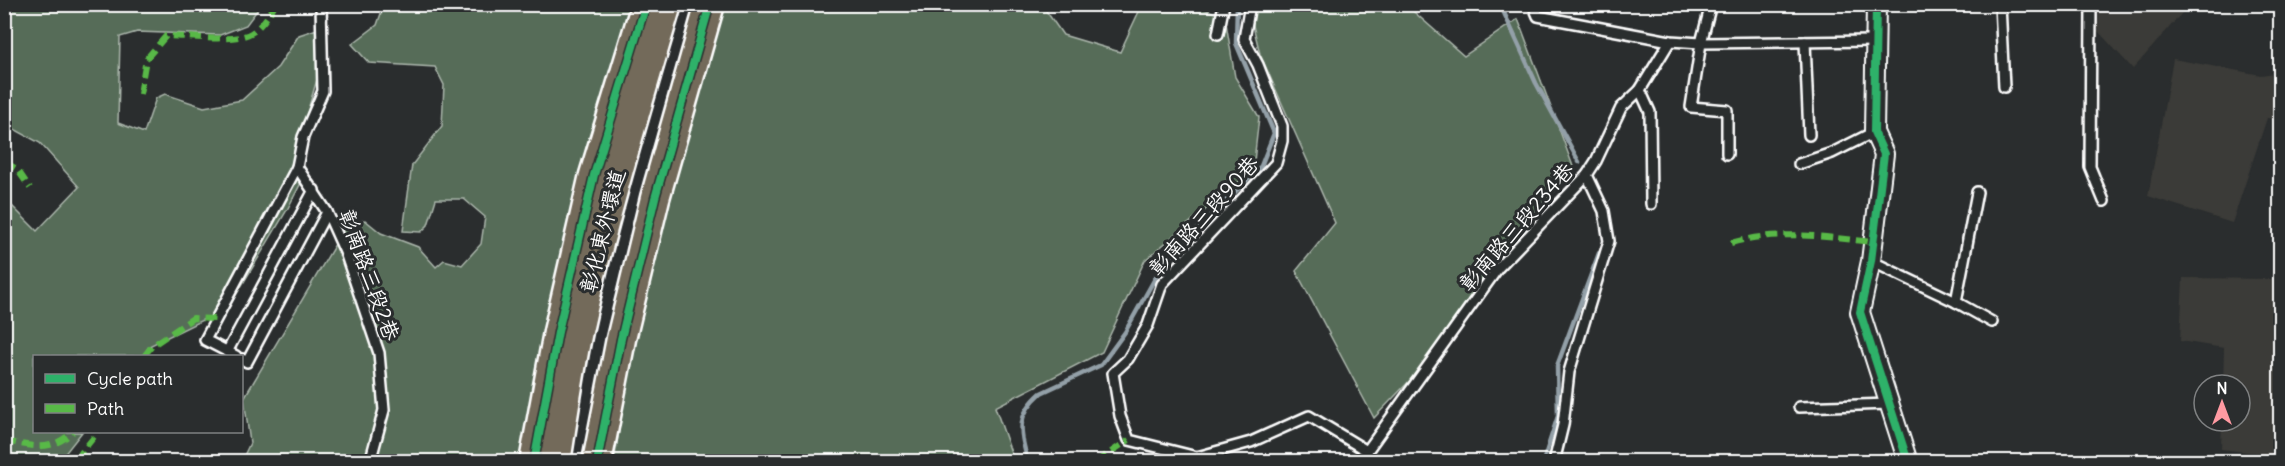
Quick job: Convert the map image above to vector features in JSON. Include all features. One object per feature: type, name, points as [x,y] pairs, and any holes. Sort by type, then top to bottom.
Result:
[{"type":"main road","points":[[534,462],[558,332],[594,175],[646,4]]},
{"type":"main road","name":"彰化東外環道","points":[[555,462],[578,332],[596,257],[667,4]]},
{"type":"main road","name":"彰化東外環道","points":[[581,462],[602,336],[625,240],[691,4]]},
{"type":"main road","points":[[597,462],[621,339],[655,198],[710,4]]},
{"type":"street","points":[[1876,4],[1874,132],[1884,154],[1871,261],[1860,312],[1908,462]]},
{"type":"lane","points":[[314,190],[232,354],[205,340],[297,167],[303,137],[323,90],[321,4]]},
{"type":"lane","points":[[1218,34],[1224,4]]},
{"type":"lane","name":"彰南路三段90巷","points":[[1250,4],[1244,39],[1258,65],[1282,126],[1282,141],[1276,163],[1162,284],[1148,325],[1128,359],[1113,373],[1120,417],[1129,440],[1197,457],[1251,442],[1309,417],[1367,451]]},
{"type":"lane","points":[[1533,4],[1538,16],[1670,41],[1701,43],[1875,41]]},
{"type":"lane","points":[[1711,4],[1701,43],[1691,107],[1727,110],[1727,154]]},
{"type":"lane","points":[[2000,4],[2004,87]]},
{"type":"lane","points":[[2091,4],[2091,167],[2104,201]]},
{"type":"lane","name":"彰南路三段234巷","points":[[1362,462],[1367,451],[1498,268],[1587,175],[1621,108],[1640,90],[1670,41]]},
{"type":"lane","points":[[1805,42],[1809,135]]},
{"type":"lane","points":[[1640,90],[1650,112],[1651,204]]},
{"type":"lane","points":[[1799,164],[1833,153],[1874,132]]},
{"type":"lane","name":"彰南路三段2巷","points":[[297,167],[327,212],[345,252],[379,353],[384,410],[370,462]]},
{"type":"lane","points":[[1554,462],[1563,424],[1569,372],[1609,241],[1604,211],[1587,175]]},
{"type":"lane","points":[[1956,302],[1977,192]]},
{"type":"lane","points":[[243,360],[247,362],[327,212]]},
{"type":"lane","points":[[1871,261],[1992,322]]},
{"type":"lane","points":[[1798,407],[1889,404]]},
{"type":"shaded area","points":[[2099,4],[2189,5],[2133,69],[2098,31]]},
{"type":"shaded area","points":[[2173,59],[2261,75],[2280,72],[2280,120],[2267,118],[2232,223],[2148,196]]},
{"type":"shaded area","points":[[2280,235],[2280,456],[2221,449],[2222,433],[2252,433],[2252,373],[2223,373],[2224,348],[2180,341],[2183,278],[2272,279]]},
{"type":"green space","points":[[5,5],[261,5],[246,25],[220,35],[137,32],[120,37],[118,123],[144,133],[156,98],[165,94],[204,107],[242,100],[278,67],[299,35],[317,29],[318,76],[302,130],[304,177],[229,307],[149,346],[144,355],[33,355],[33,433],[81,433],[63,456],[65,461],[5,461],[4,198],[37,231],[79,187],[40,143],[5,124]]},
{"type":"green space","points":[[384,5],[635,5],[538,461],[241,462],[250,443],[244,398],[347,224],[365,220],[381,233],[418,247],[436,267],[444,260],[462,265],[481,244],[485,217],[464,199],[436,199],[428,225],[421,232],[403,231],[412,165],[442,126],[444,85],[435,67],[369,63],[352,44],[377,25]]},
{"type":"green space","points":[[713,5],[1042,5],[1063,35],[1120,52],[1142,5],[1195,5],[1225,17],[1235,77],[1259,117],[1253,170],[1145,260],[1102,352],[995,407],[1014,461],[614,462],[642,290]]},
{"type":"green space","points":[[1248,5],[1406,5],[1464,56],[1518,19],[1574,169],[1509,241],[1416,374],[1374,418],[1296,271],[1335,223],[1260,54]]},
{"type":"waterway","points":[[1028,462],[1022,424],[1023,417],[1033,401],[1041,393],[1101,365],[1125,332],[1163,264],[1261,166],[1274,133],[1236,43],[1237,4]]},
{"type":"waterway","points":[[1500,4],[1536,83],[1579,162]]},
{"type":"waterway","points":[[1543,462],[1558,416],[1557,366],[1599,253]]},
{"type":"marked path","points":[[140,94],[146,59],[166,36],[222,38],[244,36],[258,28],[275,4]]},
{"type":"marked path","points":[[4,165],[8,164],[17,169],[30,188]]},
{"type":"marked path","points":[[1731,243],[1784,235],[1873,242]]},
{"type":"marked path","points":[[145,355],[152,346],[193,318],[216,319]]},
{"type":"marked path","points":[[4,441],[40,446],[56,443],[72,433]]},
{"type":"marked path","points":[[79,462],[81,453],[97,433]]},
{"type":"marked path","points":[[1096,462],[1129,440]]},
{"type":"cycle path","points":[[534,462],[558,332],[594,175],[646,4]]},
{"type":"cycle path","points":[[597,462],[621,339],[655,198],[710,4]]},
{"type":"cycle path","points":[[1876,4],[1874,132],[1884,154],[1871,261],[1860,312],[1908,462]]}]
